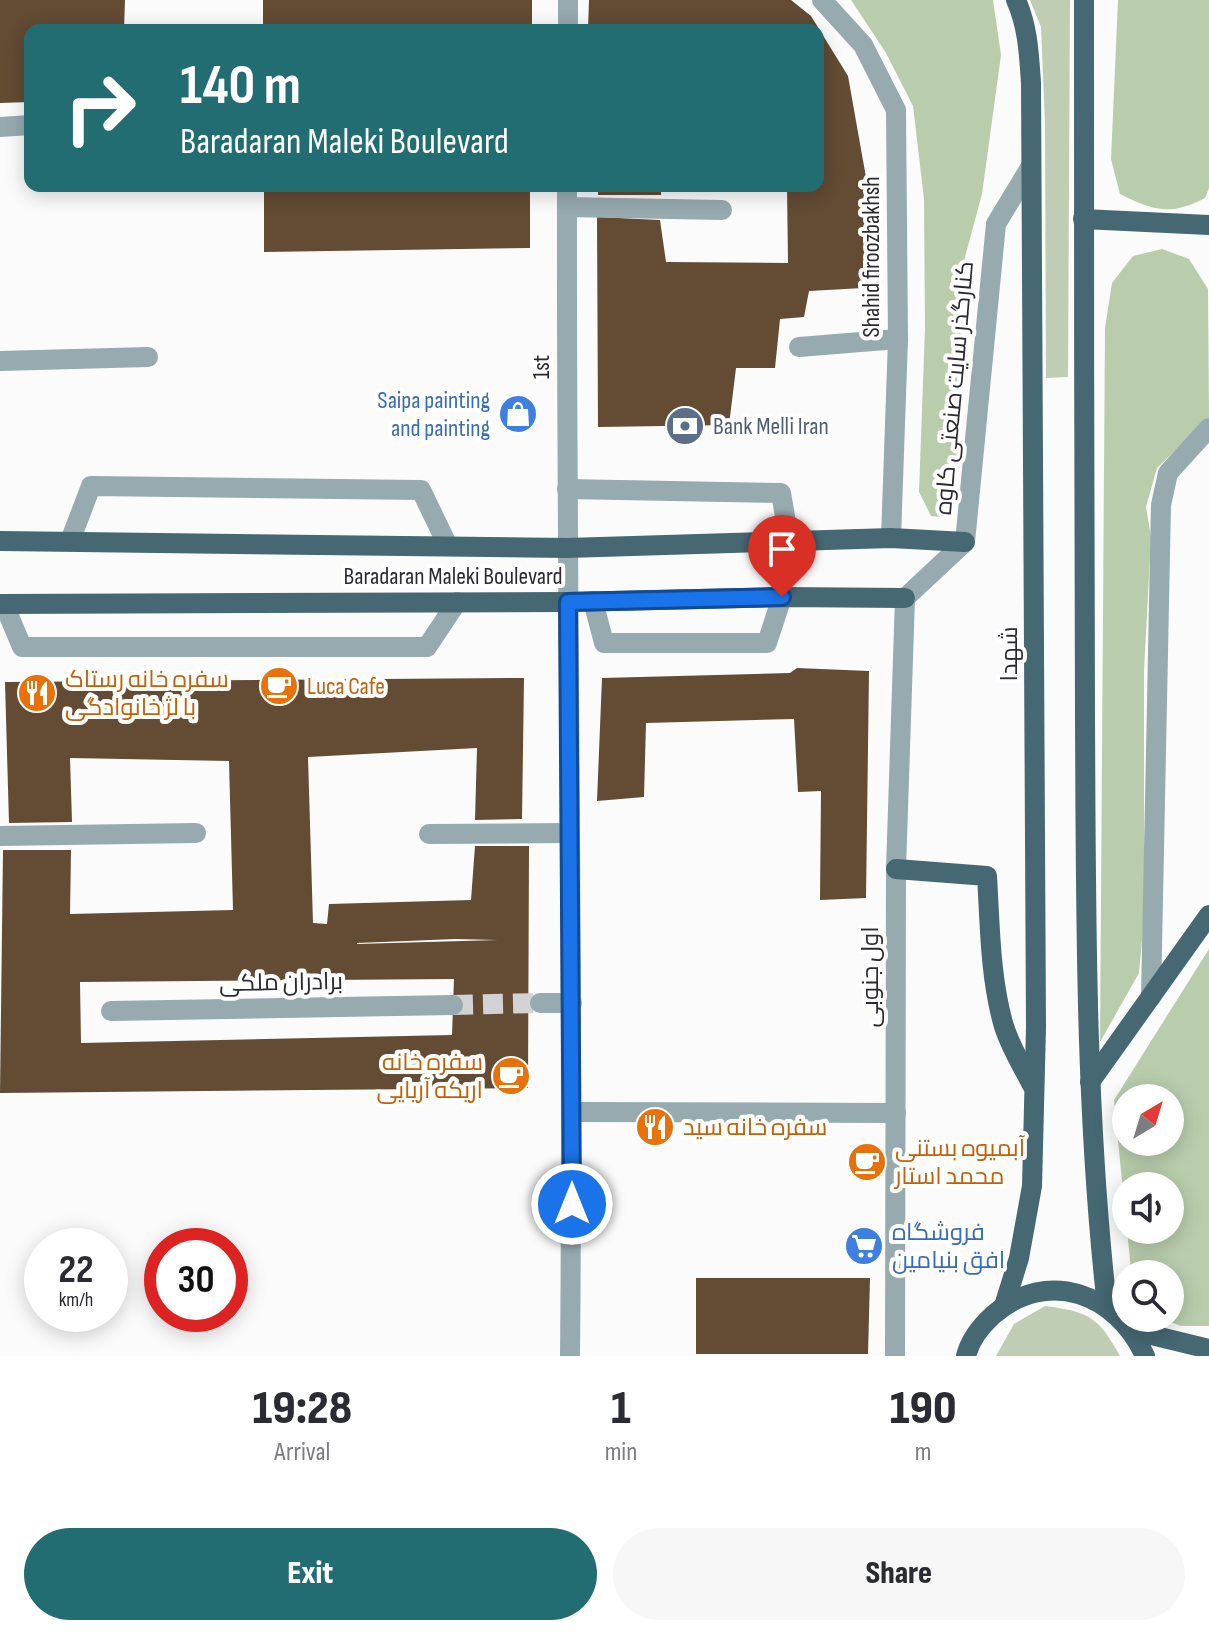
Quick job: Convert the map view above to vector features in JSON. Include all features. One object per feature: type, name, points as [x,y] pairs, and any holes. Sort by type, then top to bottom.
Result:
[{"type":"main road","name":"شهدا","points":[[1004,1306],[1019,1258],[1032,1186],[1034,1090],[1035,512],[1031,83],[1028,42],[1016,0]]},
{"type":"main road","points":[[1084,0],[1087,1023],[1098,1225],[1107,1306]]},
{"type":"main road","points":[[1083,219],[1209,225]]},
{"type":"main road","name":"Baradaran Maleki Boulevard","points":[[0,541],[567,548],[891,538],[965,542]]},
{"type":"main road","name":"Baradaran Maleki Boulevard","points":[[2,604],[905,598]]},
{"type":"main road","points":[[896,869],[987,876],[995,982],[1004,1026],[1034,1090]]},
{"type":"main road","points":[[1090,1082],[1209,915]]},
{"type":"main road","points":[[966,1356],[982,1325],[1004,1306],[1028,1294],[1055,1290],[1082,1295],[1112,1311]]},
{"type":"main road","points":[[1132,1332],[1145,1356]]},
{"type":"main road","points":[[1139,1332],[1209,1349]]},
{"type":"street","points":[[568,0],[568,24]]},
{"type":"street","name":"Shahid firoozbakhsh","points":[[822,0],[863,45],[896,110],[898,339],[891,538]]},
{"type":"street","points":[[0,127],[24,125]]},
{"type":"street","name":"کنارگذر سایت صنعتی کاوه","points":[[905,598],[965,542],[996,224],[1031,166]]},
{"type":"street","name":"1st","points":[[567,192],[568,602]]},
{"type":"street","points":[[567,207],[722,210]]},
{"type":"street","points":[[799,347],[898,339]]},
{"type":"street","points":[[0,361],[148,357]]},
{"type":"street","points":[[1151,997],[1161,505],[1168,473],[1209,428]]},
{"type":"street","points":[[70,541],[91,486],[421,490],[448,546]]},
{"type":"street","points":[[567,489],[781,493],[789,540]]},
{"type":"street","points":[[593,601],[604,643],[767,643],[782,597]]},
{"type":"street","name":"اول جنوبی","points":[[895,1356],[896,869],[905,598]]},
{"type":"street","points":[[2,604],[22,647],[427,647],[457,602]]},
{"type":"street","points":[[568,602],[573,1112],[570,1356]]},
{"type":"street","points":[[0,836],[196,833]]},
{"type":"street","points":[[429,834],[570,833]]},
{"type":"street","points":[[540,1003],[572,1003]]},
{"type":"street","name":"برادران ملکی","points":[[111,1011],[453,1005]]},
{"type":"street","points":[[573,1112],[896,1113]]},
{"type":"green space","points":[[851,0],[993,0],[1001,55],[982,194],[965,257],[956,473],[949,518],[931,516],[919,492],[925,328],[924,199],[913,106],[886,53]]},
{"type":"green space","points":[[1030,0],[1070,0],[1068,377],[1046,378],[1045,123],[1041,27]]},
{"type":"green space","points":[[1118,0],[1209,0],[1209,188],[1205,198],[1193,204],[1162,209],[1120,194],[1111,159]]},
{"type":"green space","points":[[1162,249],[1189,259],[1208,289],[1209,418],[1157,468],[1146,507],[1151,537],[1144,671],[1144,918],[1139,973],[1100,1042],[1105,328],[1112,283],[1133,256]]},
{"type":"green space","points":[[1209,949],[1209,1326],[1184,1326],[1184,1260],[1130,1260],[1129,1244],[1184,1244],[1184,1172],[1121,1172],[1120,1156],[1184,1156],[1184,1084],[1124,1084]]},
{"type":"green space","points":[[1045,1306],[1073,1311],[1091,1319],[1120,1356],[996,1356],[1014,1324]]},
{"type":"building","points":[[0,0],[125,0],[124,24],[24,24],[24,102],[0,103]]},
{"type":"building","points":[[263,0],[532,0],[532,24],[263,24]]},
{"type":"building","points":[[589,0],[791,0],[816,24],[588,24]]},
{"type":"building","points":[[824,37],[848,76],[867,183],[863,288],[809,291],[804,317],[780,319],[775,368],[736,368],[729,425],[598,427],[597,217],[660,220],[666,262],[788,263],[787,192],[824,192]]},
{"type":"building","points":[[264,192],[530,192],[530,248],[264,252]]},
{"type":"building","points":[[598,192],[661,192],[661,195],[598,195]]},
{"type":"building","points":[[797,668],[869,671],[866,898],[820,900],[821,791],[798,792],[794,719],[646,723],[644,797],[597,801],[602,678],[790,673]]},
{"type":"building","points":[[524,678],[522,819],[475,820],[477,748],[308,757],[313,923],[327,924],[329,904],[471,900],[475,846],[529,846],[528,1088],[0,1093],[3,850],[71,850],[70,914],[233,910],[229,761],[70,758],[72,822],[9,823],[5,682]],"holes":[[[498,940],[357,944],[357,943]],[[454,979],[452,1035],[81,1043],[80,982]]]},
{"type":"building","points":[[696,1278],[870,1278],[868,1354],[696,1354]]},
{"type":"tunnel","points":[[453,1005],[540,1003]]},
{"type":"place","name":"Saipa painting and painting","points":[[518,414]]},
{"type":"place","name":"Bank Melli Iran","points":[[685,426]]},
{"type":"place","name":"Luca Cafe","points":[[279,686]]},
{"type":"place","name":"سفره خانه رستاک با لژ خانوادگی","points":[[37,693]]},
{"type":"place","name":"سفره خانه اریکه آریایی","points":[[511,1076]]},
{"type":"place","name":"سفره خانه سید","points":[[655,1127]]},
{"type":"place","name":"آبمیوه بستنی محمد استار","points":[[867,1162]]},
{"type":"place","name":"فروشگاه افق بنیامین","points":[[864,1246]]},
{"type":"route","points":[[572,1204],[568,602],[782,597]]}]
